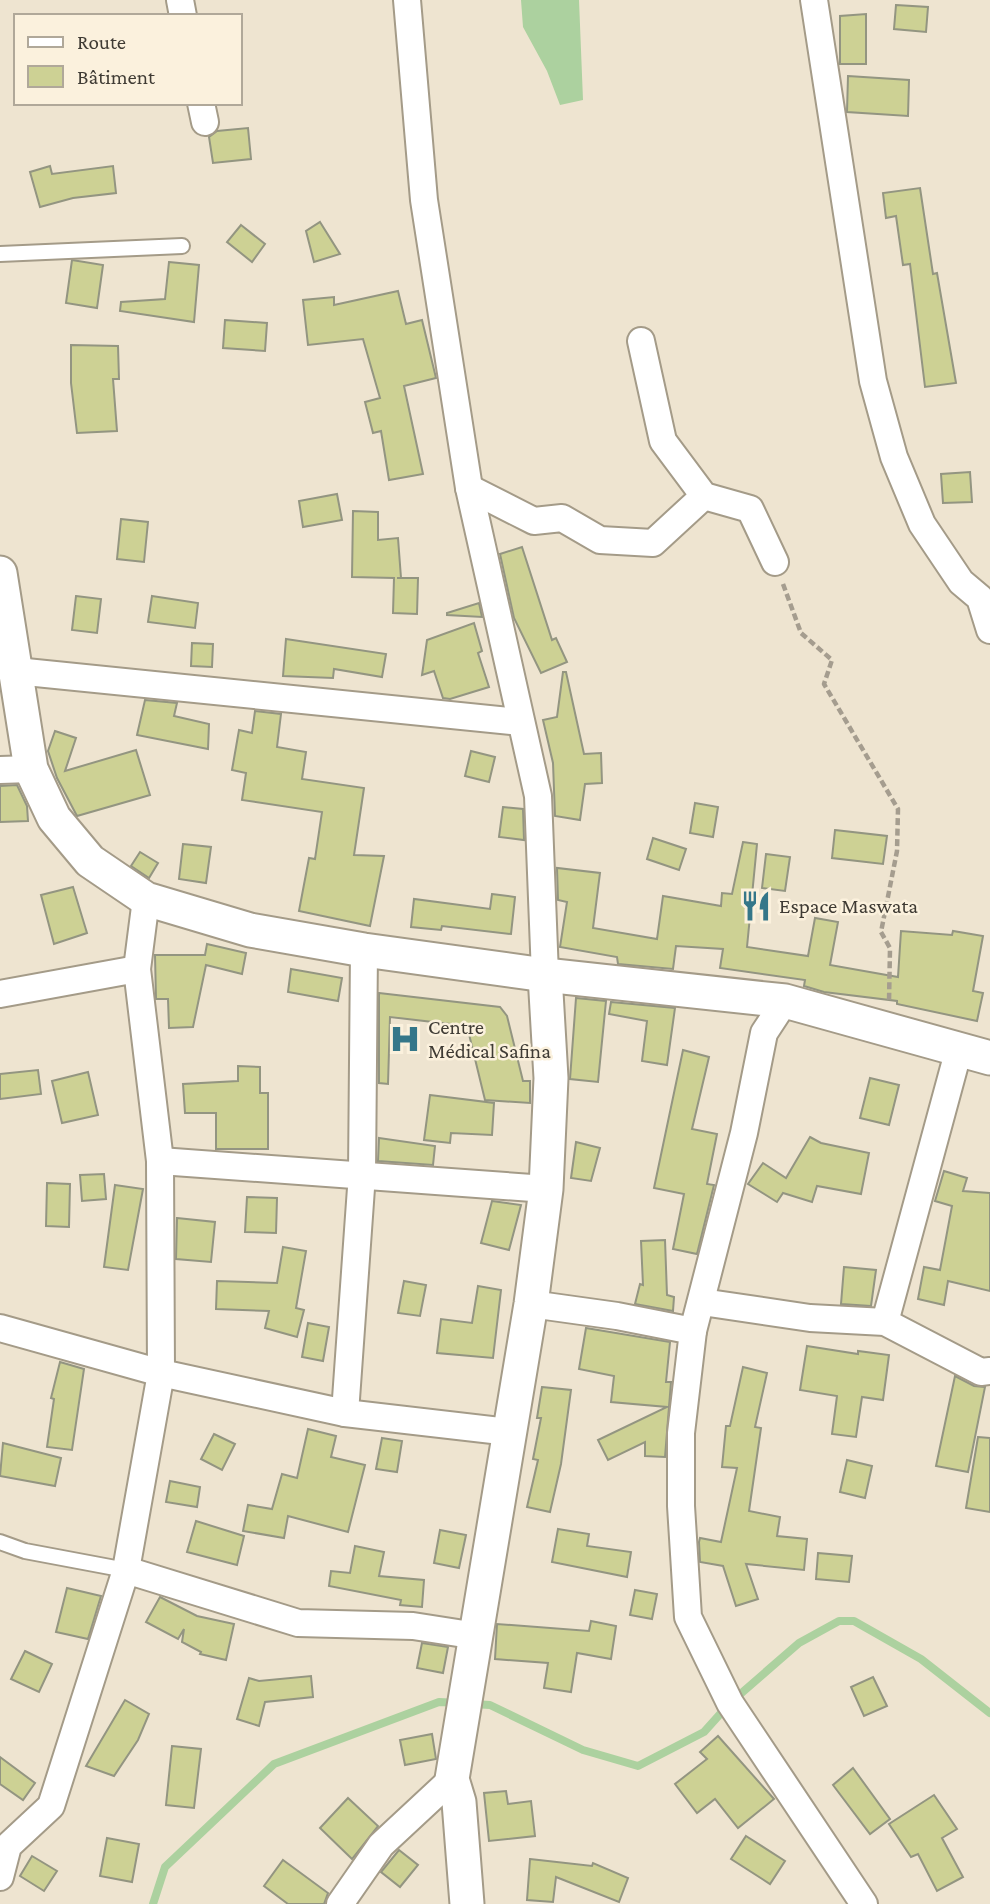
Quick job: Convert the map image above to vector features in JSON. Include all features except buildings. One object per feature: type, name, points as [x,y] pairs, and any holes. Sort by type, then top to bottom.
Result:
[{"type":"street","points":[[407,0],[424,200],[469,488],[538,796],[551,1078],[546,1189],[531,1304],[452,1779],[459,1802],[467,1904]]},
{"type":"street","points":[[814,0],[873,382],[894,457],[922,524],[961,582],[980,598],[990,630]]},
{"type":"street","points":[[641,341],[663,441],[704,496],[750,509],[775,562]]},
{"type":"street","points":[[469,488],[534,521],[562,518],[600,540],[653,543],[704,496]]},
{"type":"street","points":[[0,573],[16,671],[16,769],[90,861],[146,899],[250,930],[364,950],[545,975],[785,1000],[886,1016],[959,1048],[990,1058]]},
{"type":"street","points":[[16,671],[520,722]]},
{"type":"street","points":[[0,1877],[8,1846],[51,1806],[126,1570],[161,1373],[160,1161],[137,969],[146,899]]},
{"type":"street","points":[[345,1413],[362,1174],[364,950]]},
{"type":"street","points":[[0,995],[137,969]]},
{"type":"street","points":[[785,1000],[764,1033],[747,1120],[693,1331],[681,1433],[681,1506],[688,1617],[730,1703],[864,1904]]},
{"type":"street","points":[[885,1322],[959,1048]]},
{"type":"street","points":[[160,1161],[546,1189]]},
{"type":"street","points":[[702,1302],[797,1317],[885,1322],[981,1372],[990,1371]]},
{"type":"street","points":[[531,1304],[617,1316],[693,1331]]},
{"type":"street","points":[[0,1328],[161,1373],[345,1413],[510,1432]]},
{"type":"street","points":[[126,1570],[298,1623],[413,1626],[477,1636]]},
{"type":"street","points":[[340,1904],[381,1845],[452,1779]]},
{"type":"lane","points":[[0,254],[182,246]]},
{"type":"lane","points":[[0,1542],[25,1551],[126,1570]]},
{"type":"path","points":[[775,562],[801,633],[832,660],[824,684],[898,809],[897,851],[881,932],[890,948],[886,1016]]},
{"type":"shaded area","points":[[521,0],[579,0],[583,100],[560,105],[547,71],[523,27]]},
{"type":"waterway","points":[[472,1704],[490,1705],[583,1750],[638,1766],[704,1732],[730,1703],[799,1643],[839,1621],[854,1621],[921,1659],[990,1713]]},
{"type":"waterway","points":[[153,1904],[165,1867],[274,1764],[439,1702],[459,1703]]},
{"type":"place","name":"Espace Maswata","points":[[756,906]]},
{"type":"place","name":"Centre Médical Safina","points":[[405,1039]]}]
